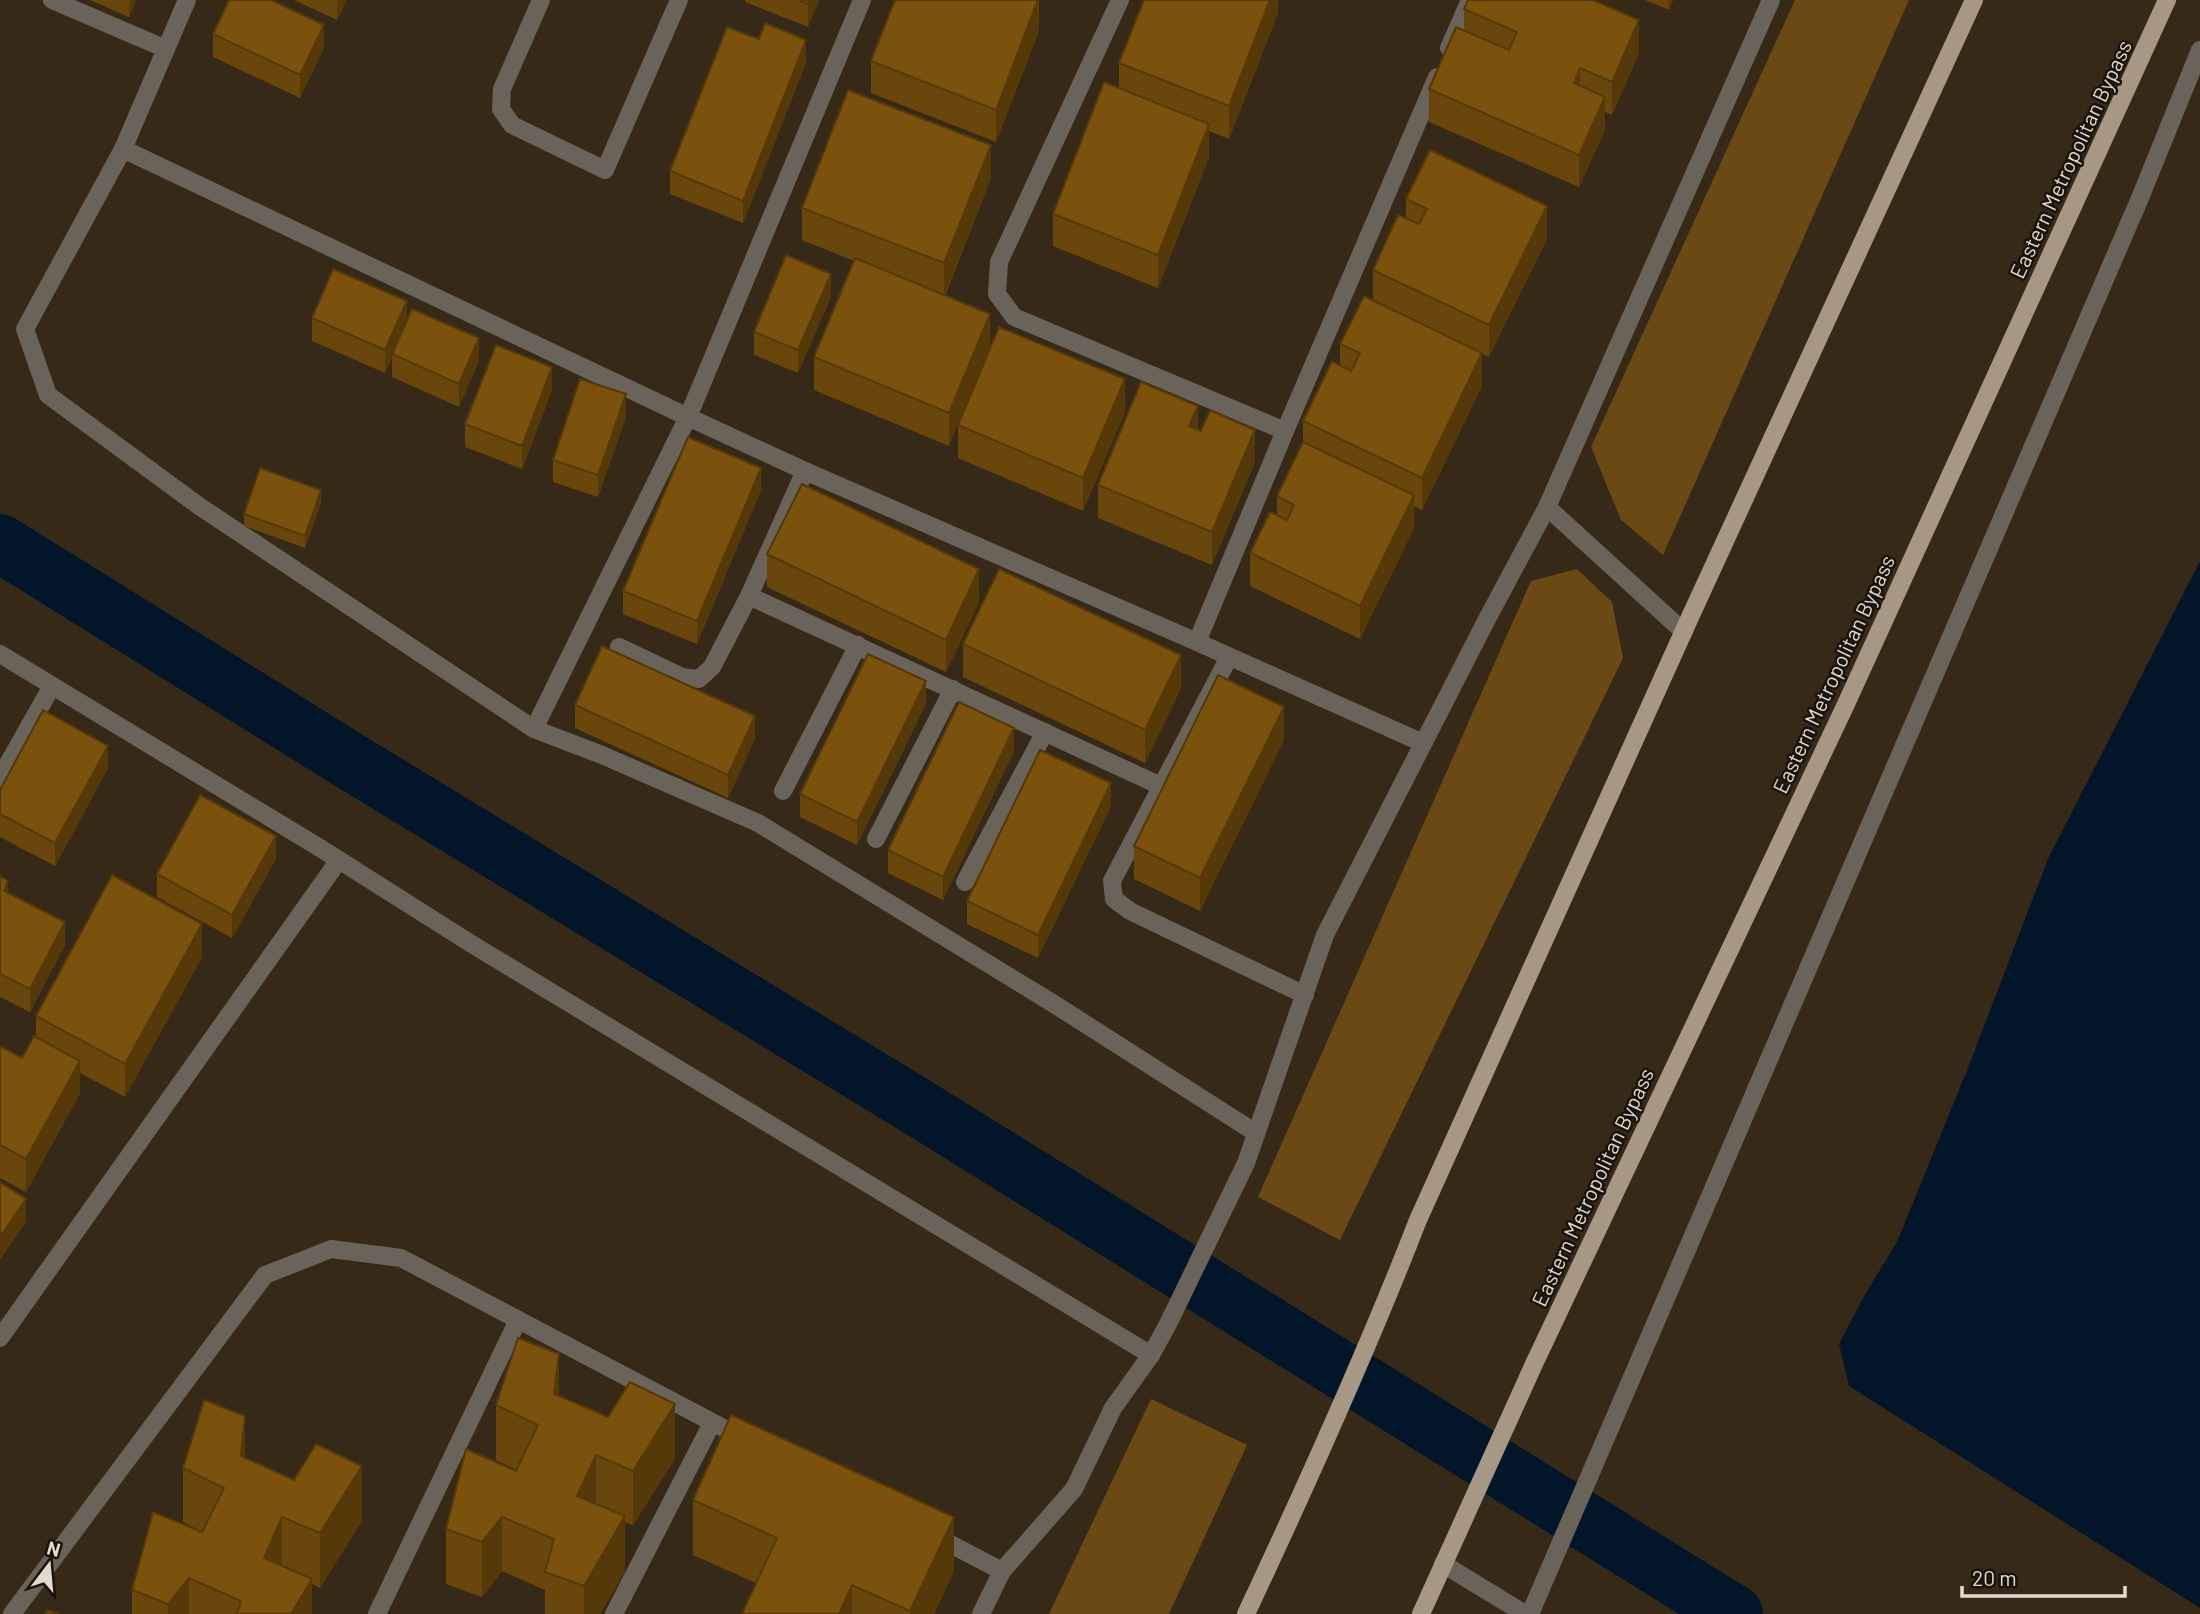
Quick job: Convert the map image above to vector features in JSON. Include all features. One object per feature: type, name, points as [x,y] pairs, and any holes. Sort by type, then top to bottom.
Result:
[{"type":"main road","points":[[1246,1614],[1311,1477],[1424,1207],[1974,0]]},
{"type":"main road","name":"Eastern Metropolitan Bypass","points":[[1443,1564],[1534,1364],[1852,689],[2167,0]]},
{"type":"main road","points":[[1421,1614],[1443,1564]]},
{"type":"street","points":[[52,0],[166,49]]},
{"type":"street","points":[[187,0],[123,149],[25,329],[48,395],[199,506],[534,729],[602,755],[758,823],[1054,1004],[1256,1133]]},
{"type":"street","points":[[541,0],[502,89],[501,109],[512,125],[606,170],[679,0]]},
{"type":"street","points":[[534,729],[688,417],[862,0]]},
{"type":"street","points":[[1119,0],[999,262],[997,294],[1014,317],[1284,431]]},
{"type":"street","points":[[1197,642],[1284,431],[1470,0]]},
{"type":"street","points":[[981,1614],[1002,1571],[1074,1489],[1113,1409],[1151,1355],[1168,1324],[1246,1163],[1325,935],[1547,507],[1771,0]]},
{"type":"street","points":[[1443,1564],[1529,1613],[2134,211],[2200,50]]},
{"type":"street","points":[[123,149],[805,471],[1423,743]]},
{"type":"street","points":[[619,647],[682,677],[699,679],[712,667],[749,596],[805,471]]},
{"type":"street","points":[[1547,507],[1684,632]]},
{"type":"street","points":[[749,596],[1161,786]]},
{"type":"street","points":[[783,791],[858,645]]},
{"type":"street","points":[[0,654],[1151,1355]]},
{"type":"street","points":[[1228,657],[1112,881],[1114,899],[1130,911],[1305,995]]},
{"type":"street","points":[[0,778],[52,686]]},
{"type":"street","points":[[876,839],[953,689]]},
{"type":"street","points":[[965,882],[1045,732]]},
{"type":"street","points":[[0,1338],[338,860]]},
{"type":"street","points":[[12,1614],[265,1275],[331,1249],[401,1258],[761,1447]]},
{"type":"street","points":[[377,1614],[518,1320]]},
{"type":"street","points":[[614,1614],[712,1423]]},
{"type":"street","points":[[919,1527],[1002,1571]]},
{"type":"shaded area","points":[[1795,0],[1909,0],[1663,555],[1621,520],[1591,447]]},
{"type":"shaded area","points":[[1577,569],[1612,602],[1623,658],[1340,1240],[1258,1197],[1531,581]]},
{"type":"shaded area","points":[[1151,1399],[1247,1445],[1169,1614],[1049,1614]]},
{"type":"water","points":[[2200,561],[2200,1608],[1849,1386],[1839,1344],[1897,1242],[1968,1068],[2048,859]]},
{"type":"building","points":[[229,0],[271,0],[324,25],[300,75],[213,34]]},
{"type":"building","points":[[895,0],[1038,0],[996,110],[871,61]]},
{"type":"building","points":[[1144,0],[1270,0],[1229,106],[1119,63]]},
{"type":"building","points":[[1468,0],[1593,0],[1639,20],[1612,82],[1580,68],[1574,83],[1605,97],[1579,155],[1429,89],[1456,27],[1509,50],[1517,32],[1464,9]]},
{"type":"building","points":[[765,23],[806,40],[743,201],[670,171],[727,27],[759,39]]},
{"type":"building","points":[[1104,82],[1209,124],[1158,255],[1053,214]]},
{"type":"building","points":[[848,90],[991,145],[944,263],[802,208]]},
{"type":"building","points":[[1430,150],[1547,206],[1489,325],[1373,270],[1398,215],[1419,224],[1427,209],[1406,199]]},
{"type":"building","points":[[786,255],[831,274],[798,350],[754,332]]},
{"type":"building","points":[[855,258],[990,314],[949,413],[814,357]]},
{"type":"building","points":[[333,269],[407,301],[385,350],[312,318]]},
{"type":"building","points":[[1364,296],[1482,353],[1422,478],[1303,421],[1332,361],[1351,371],[1360,353],[1340,344]]},
{"type":"building","points":[[412,309],[479,338],[459,384],[392,354]]},
{"type":"building","points":[[999,327],[1125,379],[1083,478],[958,425]]},
{"type":"building","points":[[496,345],[552,367],[522,446],[465,424]]},
{"type":"building","points":[[580,379],[626,394],[598,475],[553,460]]},
{"type":"building","points":[[1141,382],[1198,406],[1189,426],[1201,431],[1210,410],[1255,430],[1212,532],[1098,485]]},
{"type":"building","points":[[688,437],[761,468],[697,621],[623,591]]},
{"type":"building","points":[[1303,442],[1414,495],[1360,606],[1250,553],[1270,512],[1287,520],[1294,505],[1277,496]]},
{"type":"building","points":[[260,468],[321,490],[305,536],[244,514]]},
{"type":"building","points":[[802,484],[979,569],[946,640],[767,554]]},
{"type":"building","points":[[999,569],[1181,655],[1145,730],[963,644]]},
{"type":"building","points":[[602,646],[755,716],[728,775],[575,705]]},
{"type":"building","points":[[868,654],[926,681],[857,822],[800,794]]},
{"type":"building","points":[[1218,675],[1284,707],[1200,878],[1134,846]]},
{"type":"building","points":[[959,702],[1014,728],[943,877],[888,850]]},
{"type":"building","points":[[43,710],[108,746],[55,843],[0,814],[0,790]]},
{"type":"building","points":[[1040,750],[1111,783],[1038,935],[967,901]]},
{"type":"building","points":[[200,795],[276,836],[232,915],[157,874]]},
{"type":"building","points":[[112,875],[202,924],[125,1064],[36,1016]]},
{"type":"building","points":[[0,876],[8,881],[4,891],[65,922],[30,989],[0,974]]},
{"type":"building","points":[[34,1036],[80,1061],[26,1159],[0,1145],[0,1046],[22,1058]]},
{"type":"building","points":[[0,1182],[26,1199],[0,1237]]},
{"type":"building","points":[[518,1338],[559,1354],[554,1394],[608,1417],[630,1382],[675,1404],[633,1471],[596,1455],[577,1496],[625,1516],[584,1586],[545,1572],[554,1539],[502,1517],[482,1542],[446,1529],[466,1449],[516,1471],[538,1425],[496,1405]]},
{"type":"building","points":[[204,1400],[245,1416],[241,1456],[294,1480],[316,1444],[362,1466],[320,1533],[282,1517],[264,1558],[312,1579],[291,1614],[237,1614],[241,1601],[189,1578],[168,1604],[132,1590],[153,1512],[202,1532],[224,1488],[183,1468]]},
{"type":"building","points":[[731,1415],[954,1517],[910,1611],[852,1585],[839,1614],[742,1614],[777,1538],[693,1500]]},
{"type":"waterway","points":[[0,543],[350,761],[911,1103],[1734,1614]]}]
